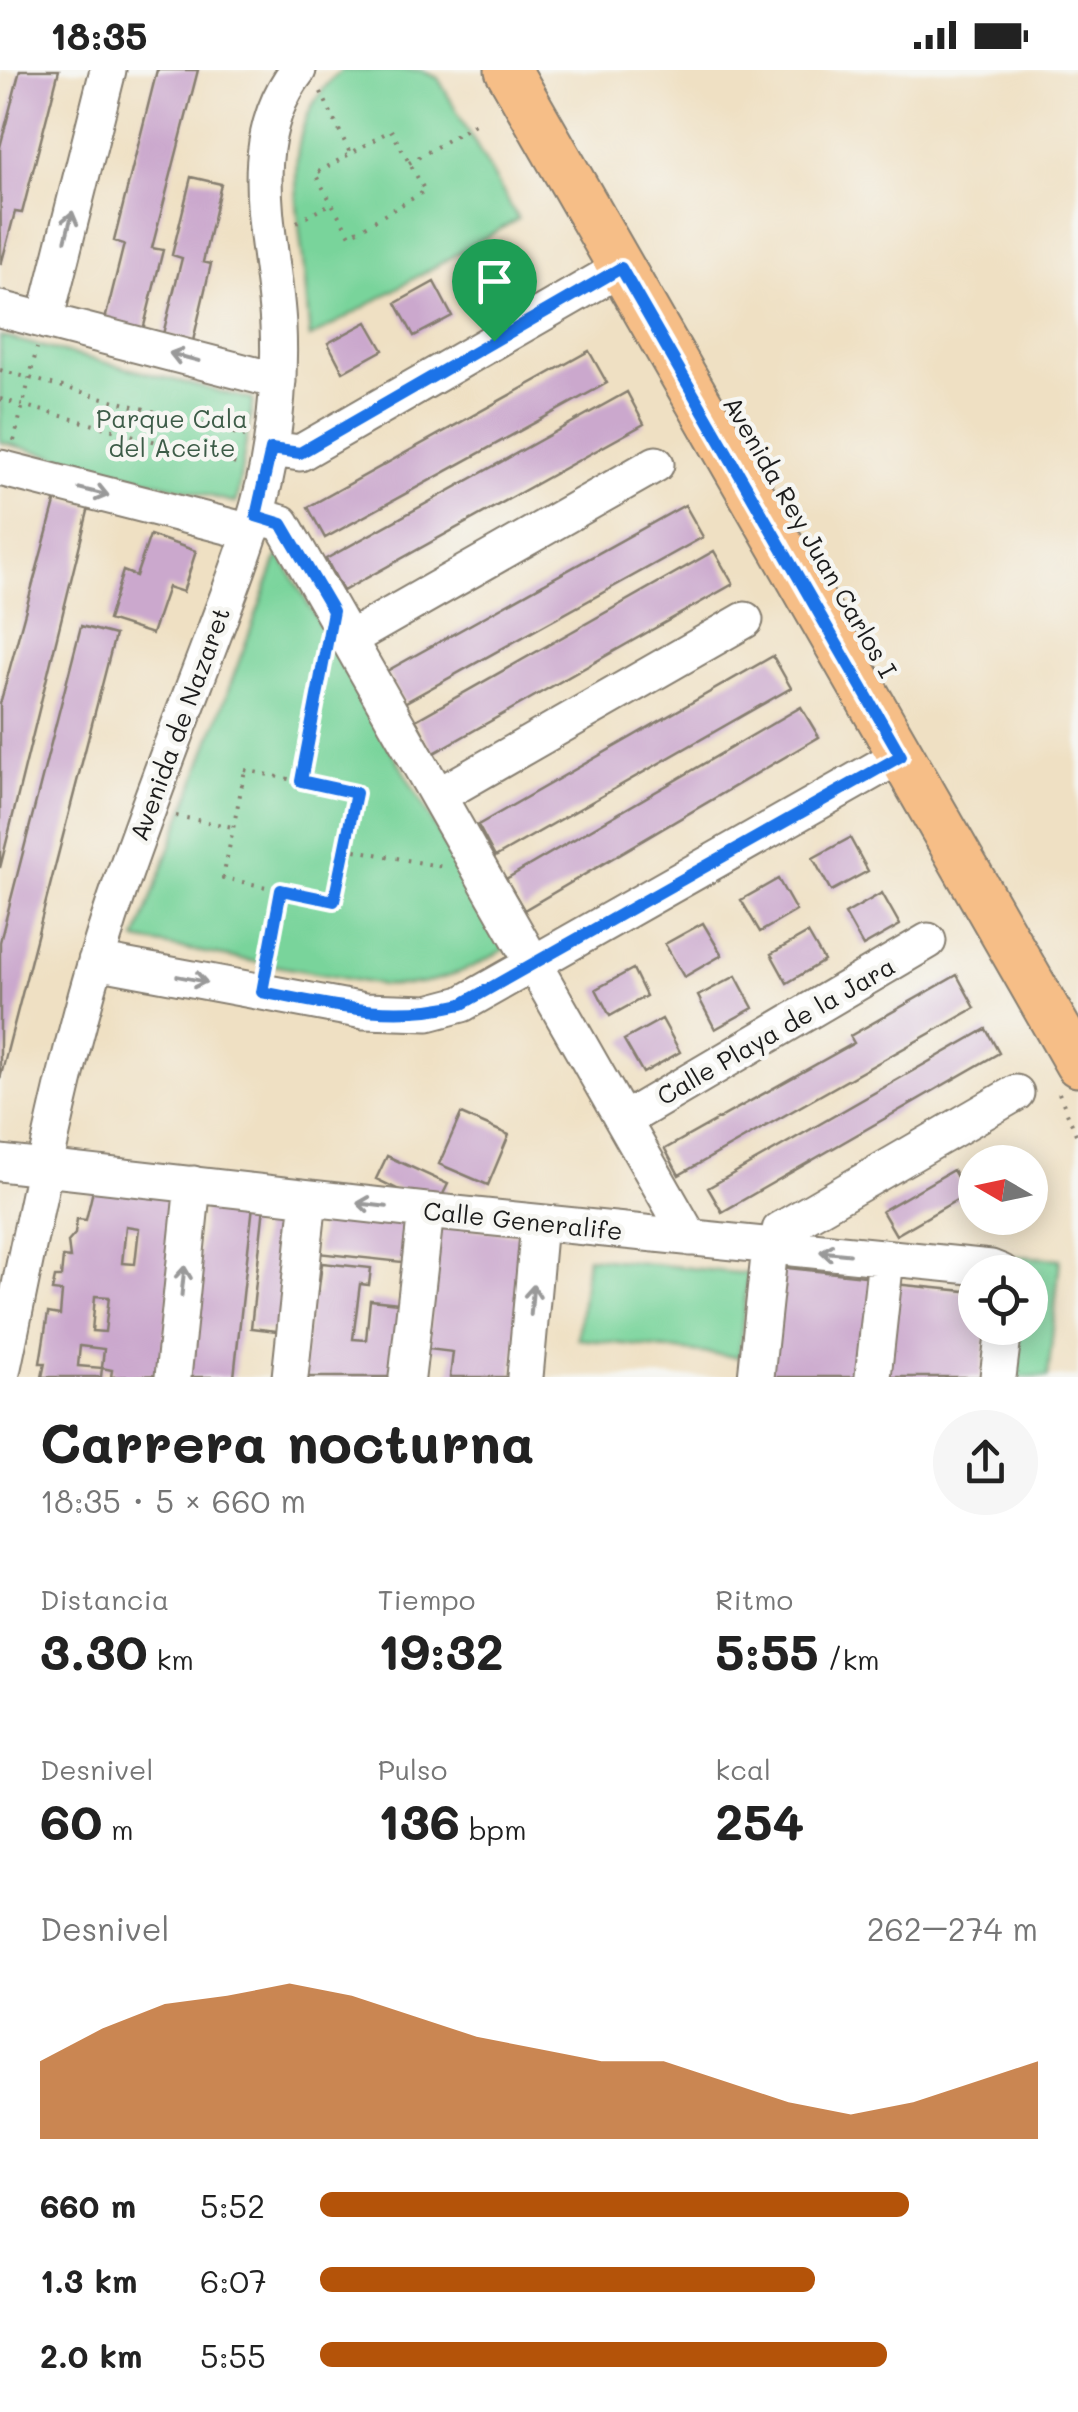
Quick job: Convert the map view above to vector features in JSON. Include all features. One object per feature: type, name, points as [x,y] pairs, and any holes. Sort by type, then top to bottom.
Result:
[{"type":"main road","name":"Avenida Rey Juan Carlos I","points":[[508,70],[1078,1064]]},
{"type":"main road","name":"Avenida Rey Juan Carlos I","points":[[542,70],[1078,1005]]},
{"type":"street","points":[[45,321],[108,70]]},
{"type":"street","name":"Avenida de Nazaret","points":[[0,1377],[96,961],[254,524],[258,452],[278,381],[278,324],[263,162],[272,114],[309,81]]},
{"type":"street","points":[[258,452],[300,453],[621,268]]},
{"type":"street","points":[[0,309],[278,381]]},
{"type":"street","points":[[341,625],[656,464]]},
{"type":"street","points":[[2,477],[254,524],[282,524],[690,1238]]},
{"type":"street","points":[[438,796],[745,620]]},
{"type":"street","points":[[96,961],[364,1012],[428,1012],[462,1004],[901,756]]},
{"type":"street","name":"Calle Playa de la Jara","points":[[624,1120],[928,941]]},
{"type":"street","points":[[756,1377],[774,1247],[780,1230],[1016,1093]]},
{"type":"street","name":"Calle Generalife","points":[[0,1163],[958,1265]]},
{"type":"street","points":[[173,1377],[193,1184]]},
{"type":"street","points":[[290,1377],[309,1198]]},
{"type":"street","points":[[407,1377],[426,1211]]},
{"type":"street","points":[[525,1377],[540,1222]]},
{"type":"street","points":[[873,1377],[886,1258]]},
{"type":"street","points":[[998,1377],[1002,1345]]},
{"type":"path","points":[[309,81],[350,153]]},
{"type":"path","points":[[410,163],[480,120]]},
{"type":"path","points":[[390,130],[410,163],[426,191],[350,234],[315,174],[390,130]]},
{"type":"path","points":[[294,224],[332,203]]},
{"type":"path","points":[[2,477],[45,321]]},
{"type":"path","points":[[0,370],[258,452]]},
{"type":"path","points":[[0,399],[258,452]]},
{"type":"path","points":[[301,781],[341,625]]},
{"type":"path","points":[[245,770],[301,781],[356,793],[334,901],[223,878],[245,770]]},
{"type":"path","points":[[176,816],[233,827]]},
{"type":"path","points":[[345,848],[482,874]]},
{"type":"path","points":[[262,992],[281,890]]},
{"type":"green space","points":[[342,70],[420,70],[438,78],[518,219],[310,338],[297,196],[298,150],[311,108]]},
{"type":"green space","name":"Parque Cala del Aceite","points":[[0,336],[253,400],[236,503],[0,442]]},
{"type":"green space","points":[[279,553],[505,949],[476,965],[430,981],[381,985],[136,940]]},
{"type":"green space","points":[[587,1257],[748,1274],[739,1357],[578,1339]]},
{"type":"green space","points":[[1048,1258],[1060,1259],[1048,1377],[1009,1377],[1013,1345],[1048,1345]]},
{"type":"building","points":[[20,70],[59,70],[22,213],[15,212],[1,265],[0,147]]},
{"type":"building","points":[[157,70],[198,70],[152,248],[163,250],[143,330],[105,320],[124,244],[114,241]]},
{"type":"building","points":[[191,177],[221,184],[203,262],[211,264],[193,341],[163,334],[182,258],[172,255]]},
{"type":"building","points":[[503,244],[521,277],[484,298],[465,265]]},
{"type":"building","points":[[434,282],[452,316],[414,336],[396,303]]},
{"type":"building","points":[[367,322],[383,350],[343,372],[328,343]]},
{"type":"building","points":[[589,351],[607,383],[325,538],[308,507]]},
{"type":"building","points":[[627,392],[644,424],[343,591],[326,559]]},
{"type":"building","points":[[56,499],[89,507],[0,868],[0,704]]},
{"type":"building","points":[[685,505],[703,537],[404,703],[387,671]]},
{"type":"building","points":[[150,535],[196,551],[183,592],[168,587],[152,634],[108,620],[123,571],[136,576]]},
{"type":"building","points":[[714,551],[733,584],[434,753],[416,720]]},
{"type":"building","points":[[81,626],[115,635],[0,1079],[0,942]]},
{"type":"building","points":[[773,656],[791,688],[495,857],[478,825]]},
{"type":"building","points":[[801,707],[819,737],[524,910],[506,879]]},
{"type":"building","points":[[850,838],[868,871],[831,891],[813,858]]},
{"type":"building","points":[[778,879],[796,911],[760,932],[741,900]]},
{"type":"building","points":[[882,893],[900,925],[863,946],[845,914]]},
{"type":"building","points":[[703,923],[722,955],[684,977],[665,944]]},
{"type":"building","points":[[808,933],[824,961],[787,983],[771,954]]},
{"type":"building","points":[[633,969],[646,996],[610,1016],[596,989]]},
{"type":"building","points":[[957,975],[975,1008],[679,1175],[665,1149],[854,1043],[850,1036]]},
{"type":"building","points":[[736,976],[753,1008],[715,1029],[698,996]]},
{"type":"building","points":[[662,1019],[680,1052],[643,1073],[624,1040]]},
{"type":"building","points":[[986,1029],[999,1053],[722,1212],[708,1188]]},
{"type":"building","points":[[461,1114],[509,1135],[488,1185],[439,1164]]},
{"type":"building","points":[[387,1156],[448,1184],[439,1202],[422,1201],[376,1179]]},
{"type":"building","points":[[953,1170],[958,1179],[958,1199],[896,1235],[882,1211]]},
{"type":"building","points":[[94,1186],[180,1196],[161,1375],[111,1377],[112,1370],[102,1368],[101,1377],[42,1377],[45,1363],[40,1363],[48,1313],[60,1315],[62,1292],[52,1291],[55,1277],[61,1277],[63,1257],[70,1258],[68,1242],[75,1234],[77,1219],[86,1220]],"holes":[[[126,1226],[139,1228],[135,1264],[122,1263]],[[95,1296],[109,1297],[105,1332],[92,1331]],[[80,1346],[104,1349],[102,1368],[78,1366]]]},
{"type":"building","points":[[205,1200],[253,1205],[234,1377],[186,1377]]},
{"type":"building","points":[[264,1206],[299,1210],[286,1332],[251,1328]]},
{"type":"building","points":[[321,1213],[416,1223],[411,1263],[317,1253]]},
{"type":"building","points":[[436,1225],[530,1235],[512,1377],[450,1377],[453,1352],[428,1349]]},
{"type":"building","points":[[322,1263],[371,1268],[369,1285],[360,1284],[353,1339],[366,1340],[370,1300],[398,1303],[401,1377],[301,1377],[312,1294],[318,1295]]},
{"type":"building","points":[[778,1267],[875,1277],[864,1377],[766,1377]]},
{"type":"building","points":[[894,1284],[958,1290],[958,1345],[985,1345],[981,1377],[884,1377]]},
{"type":"route","points":[[621,268],[901,756],[462,1004],[396,1014],[364,1012],[262,992],[281,890],[334,901],[356,793],[301,781],[333,611],[282,524],[256,516],[271,449],[300,453],[494,341],[621,268]]}]
